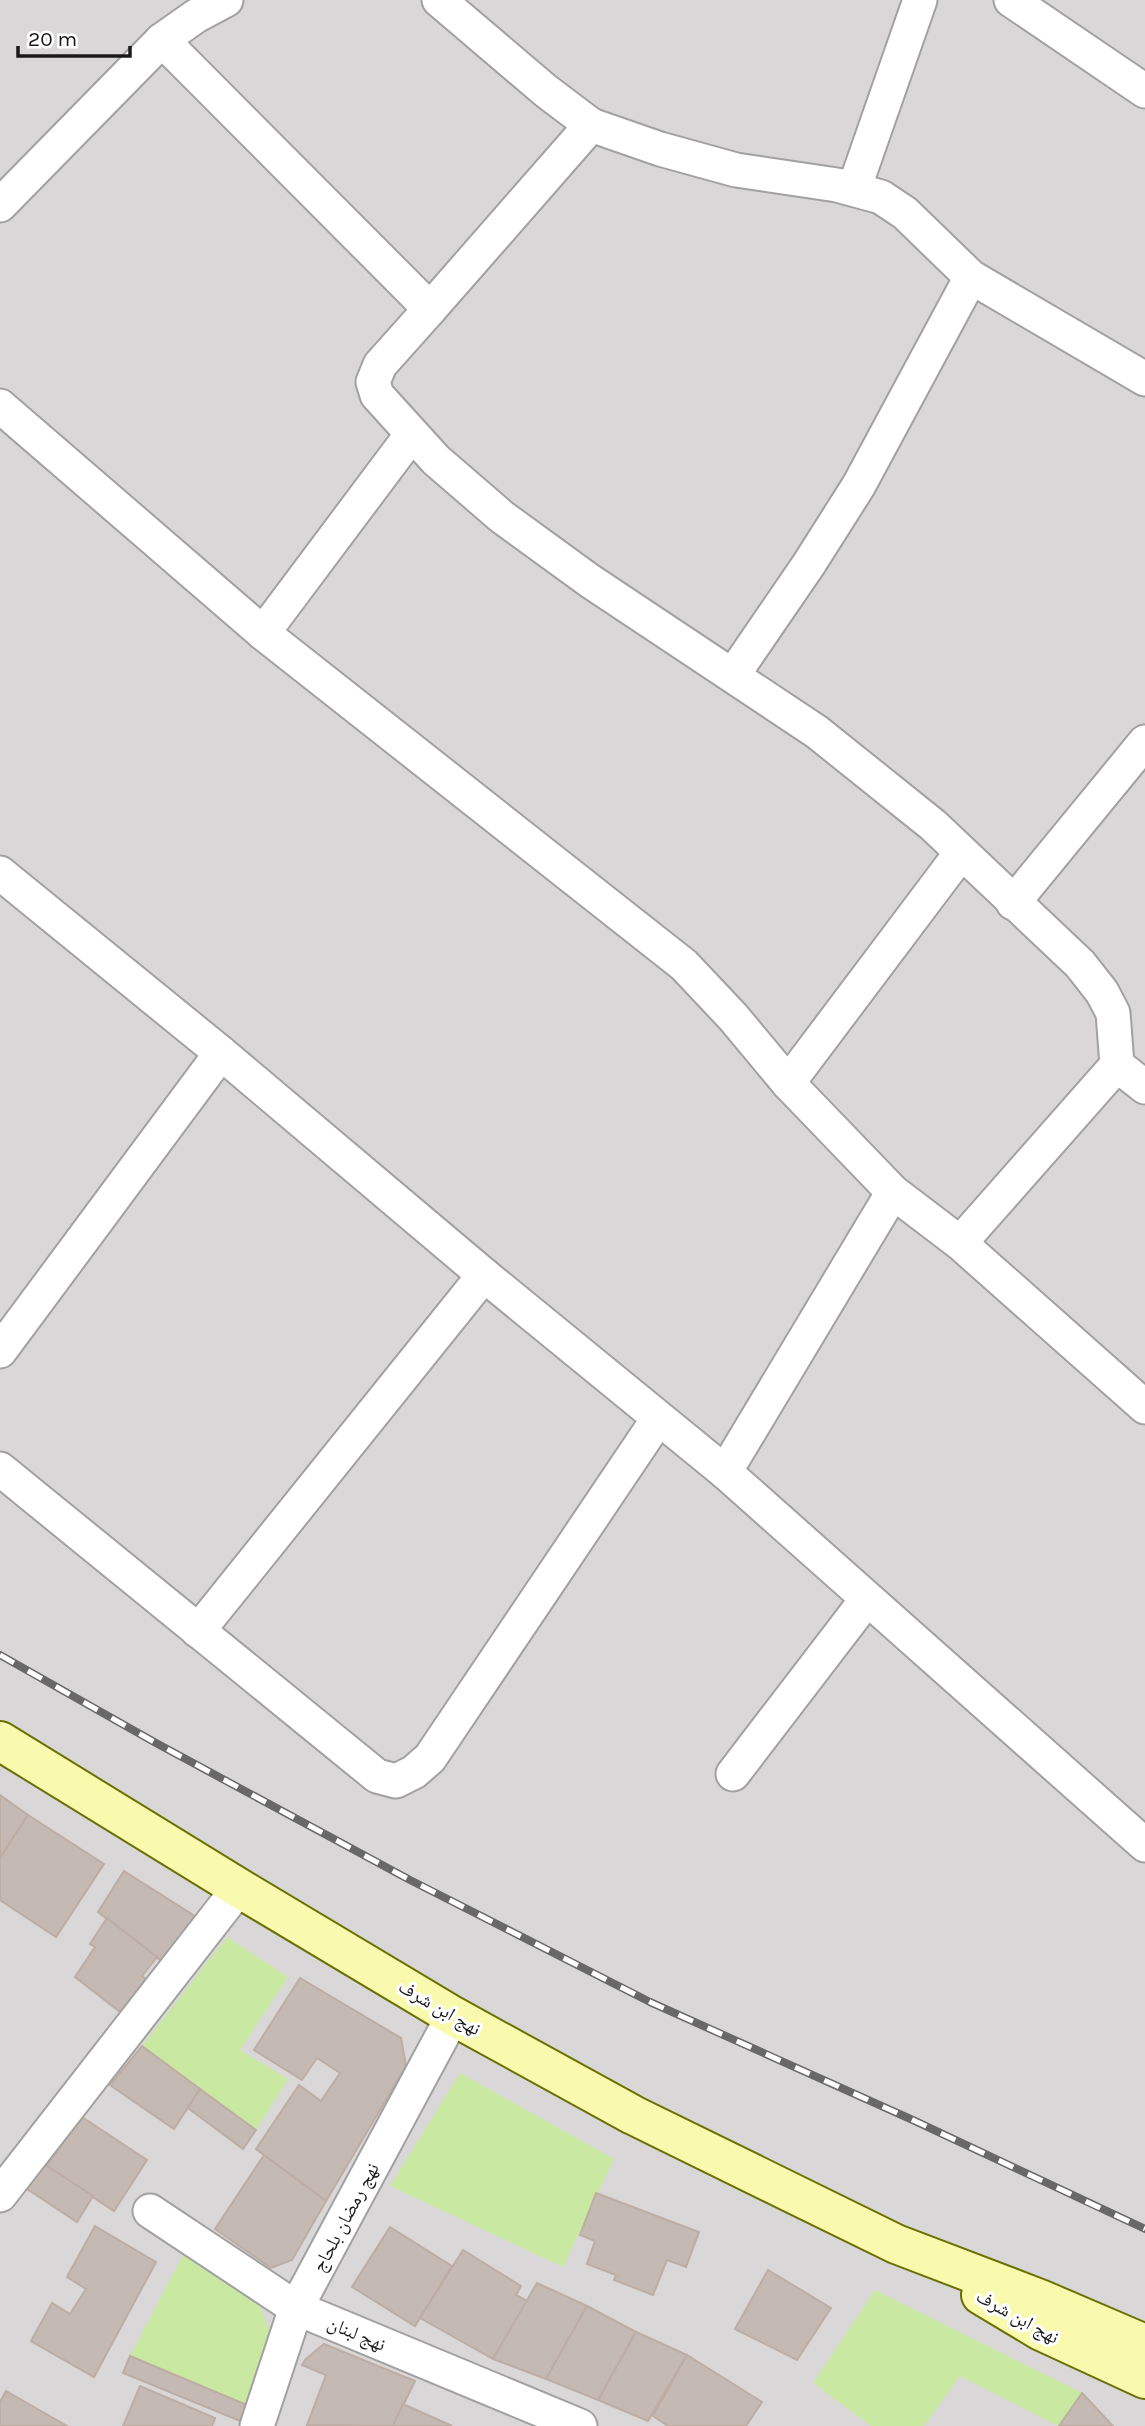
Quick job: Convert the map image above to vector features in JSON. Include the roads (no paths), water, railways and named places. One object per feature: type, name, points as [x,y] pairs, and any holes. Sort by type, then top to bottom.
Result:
[{"type":"main road","name":"نهج ابن شرف","points":[[0,1741],[453,2016],[633,2115],[895,2244],[1041,2331],[1145,2379]]},
{"type":"main road","name":"نهج ابن شرف","points":[[895,2244],[1040,2298],[1145,2344]]},
{"type":"street","points":[[0,205],[162,40],[196,16],[226,0]]},
{"type":"street","points":[[439,0],[546,91],[591,125],[660,149],[736,170],[837,185],[881,197],[905,213],[971,277],[1145,379]]},
{"type":"street","points":[[855,190],[920,0]]},
{"type":"street","points":[[1011,0],[1145,91]]},
{"type":"street","points":[[162,40],[430,309]]},
{"type":"street","points":[[591,125],[380,365],[373,382],[377,395],[436,460],[502,517],[590,581],[817,732],[933,825],[1080,964],[1102,992],[1113,1013],[1117,1065],[960,1243]]},
{"type":"street","points":[[733,675],[859,485],[971,277]]},
{"type":"street","points":[[0,406],[262,633],[684,965],[733,1017],[788,1083],[893,1192],[960,1243],[1145,1407]]},
{"type":"street","points":[[262,633],[412,434]]},
{"type":"street","points":[[1013,903],[1144,745]]},
{"type":"street","points":[[788,1083],[961,853]]},
{"type":"street","points":[[0,873],[221,1053],[484,1275],[724,1472],[1145,1845]]},
{"type":"street","points":[[0,1351],[221,1053]]},
{"type":"street","points":[[1117,1065],[1145,1087]]},
{"type":"street","points":[[724,1472],[893,1192]]},
{"type":"street","points":[[198,1631],[484,1275]]},
{"type":"street","points":[[0,1469],[377,1776],[396,1781],[414,1772],[430,1758],[658,1419]]},
{"type":"street","points":[[733,1774],[867,1599]]},
{"type":"street","points":[[0,2195],[239,1888]]},
{"type":"street","name":"نهج رمضان بلحاج","points":[[257,2426],[296,2308],[453,2016]]},
{"type":"street","name":"نهج لبنان","points":[[150,2211],[296,2308],[580,2426]]},
{"type":"railway","points":[[0,1655],[410,1880],[650,2002],[915,2121],[1145,2229]]}]
